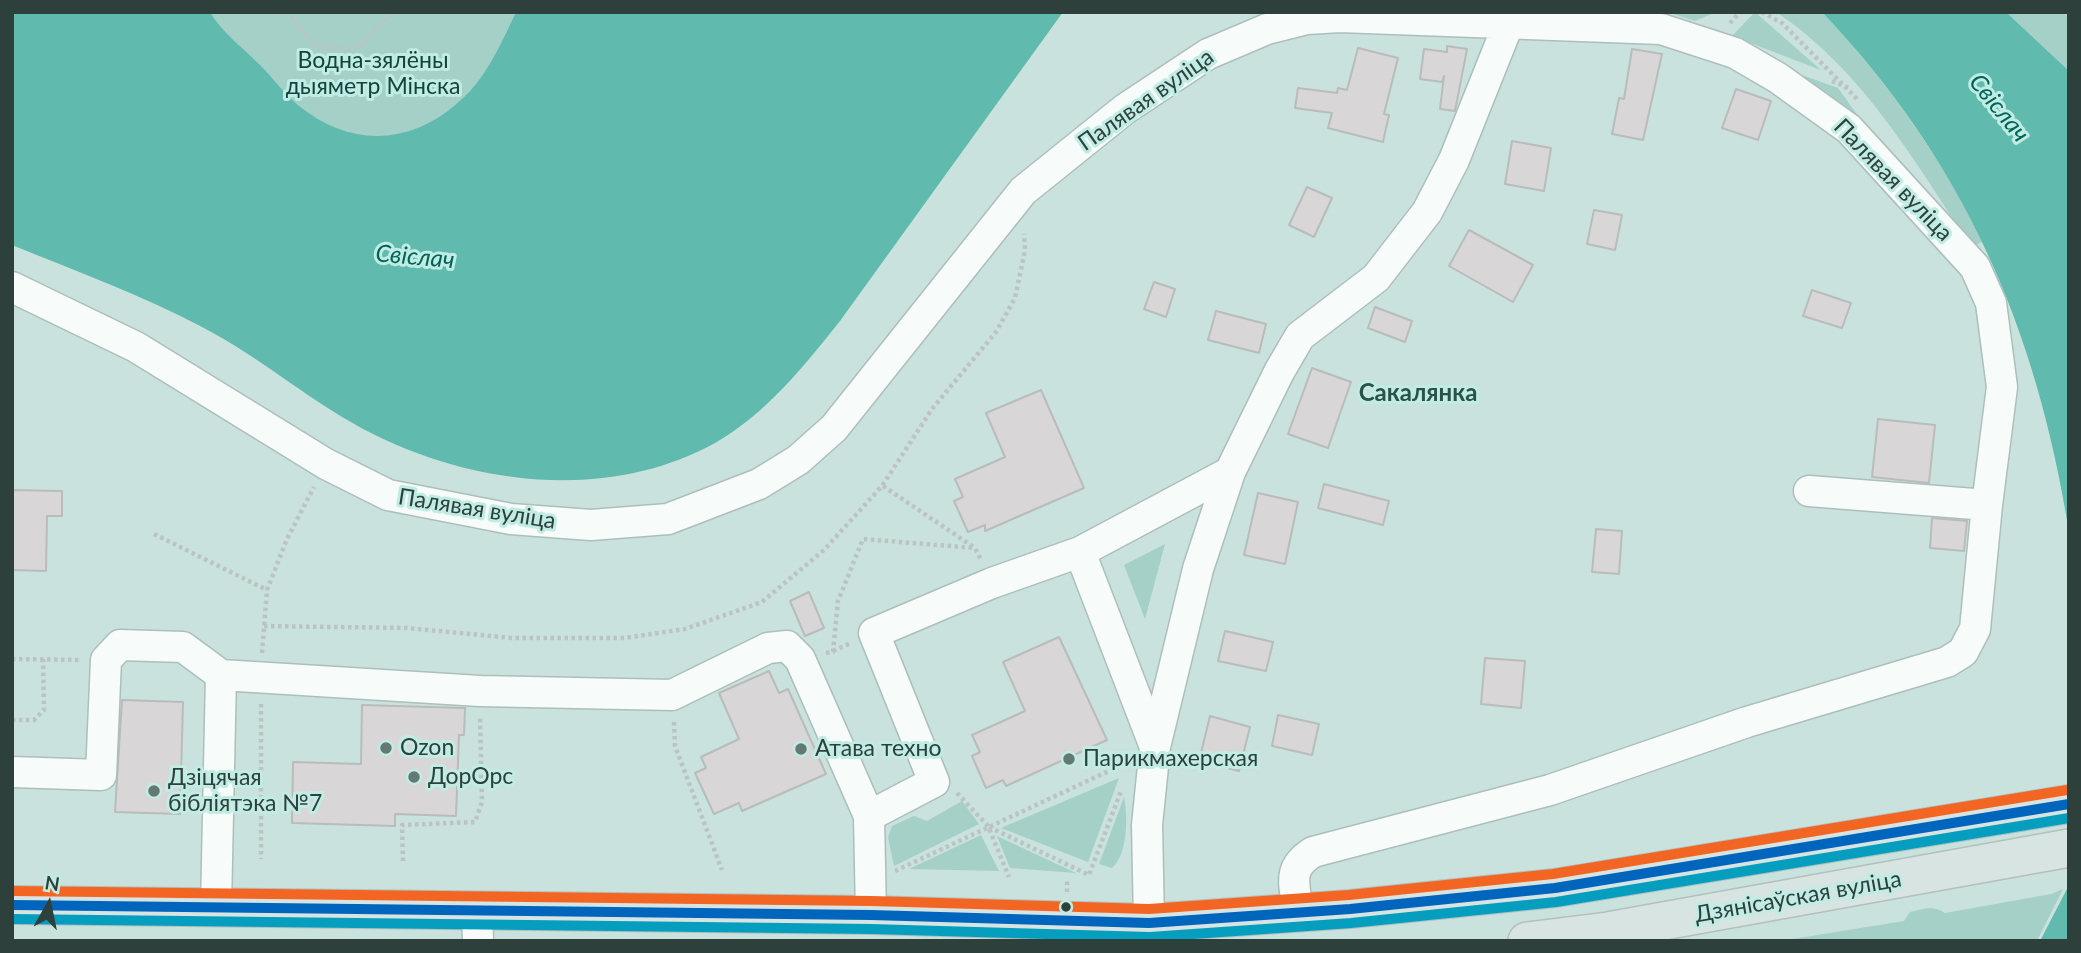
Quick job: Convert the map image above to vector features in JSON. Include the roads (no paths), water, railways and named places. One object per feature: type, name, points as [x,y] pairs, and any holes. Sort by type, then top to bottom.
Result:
[{"type":"main road","name":"Дзянісаўская вуліца","points":[[12,905],[216,907],[478,926],[877,928],[1149,923],[1555,888],[2069,804]]},
{"type":"main road","name":"Дзянісаўская вуліца","points":[[1527,941],[1608,931],[2069,848]]},
{"type":"street","name":"Палявая вуліца","points":[[12,287],[136,347],[326,464],[388,495],[511,519],[591,525],[668,519],[759,484],[798,460],[834,428],[1023,191],[1125,109],[1208,54],[1267,29],[1307,19],[1340,17],[1661,29],[1735,53],[1778,78],[1849,129],[1975,267],[1985,285],[1991,303],[2002,387],[1975,629],[1963,652],[1947,662],[1747,722],[1550,790],[1313,852],[1299,860],[1293,869],[1298,912]]},
{"type":"street","points":[[1149,923],[1147,825],[1155,747],[1198,569],[1230,472],[1279,372],[1300,336],[1376,278],[1427,212],[1454,160],[1508,25]]},
{"type":"street","points":[[869,816],[934,782],[874,632],[992,583],[1080,552],[1230,472]]},
{"type":"street","points":[[1809,491],[1987,505]]},
{"type":"street","points":[[1080,552],[1155,747]]},
{"type":"street","points":[[12,772],[102,775],[106,660],[120,645],[183,647],[221,675],[480,691],[672,695],[768,648],[787,646],[800,659],[869,816],[877,928]]},
{"type":"street","points":[[216,907],[221,675]]},
{"type":"water","name":"Свіслач","points":[[12,12],[210,12],[228,35],[298,105],[320,120],[342,130],[387,136],[430,122],[451,109],[470,91],[490,63],[516,12],[1063,12],[840,321],[798,372],[767,404],[715,443],[674,461],[632,473],[588,479],[544,480],[499,475],[456,466],[413,452],[351,422],[224,339],[179,315],[12,245]]},
{"type":"water","name":"Свіслач","points":[[1822,12],[2006,12],[2069,71],[2069,531],[2055,456],[2037,385],[2014,317],[1987,252],[1954,189],[1916,128],[1872,69]]},
{"type":"water","points":[[2069,885],[2069,941],[2040,941]]},
{"type":"place","name":"Ozon","points":[[386,748]]},
{"type":"place","name":"Атава техно","points":[[801,749]]},
{"type":"place","name":"Парикмахерская","points":[[1069,759]]},
{"type":"place","name":"ДорОрс","points":[[414,777]]},
{"type":"place","name":"Дзіцячая бібліятэка №7","points":[[154,791]]},
{"type":"district","name":"Сакалянка","points":[[1418,393]]},
{"type":"park label","name":"Водна-зялёны дыяметр Мінска","points":[[373,74]]}]
